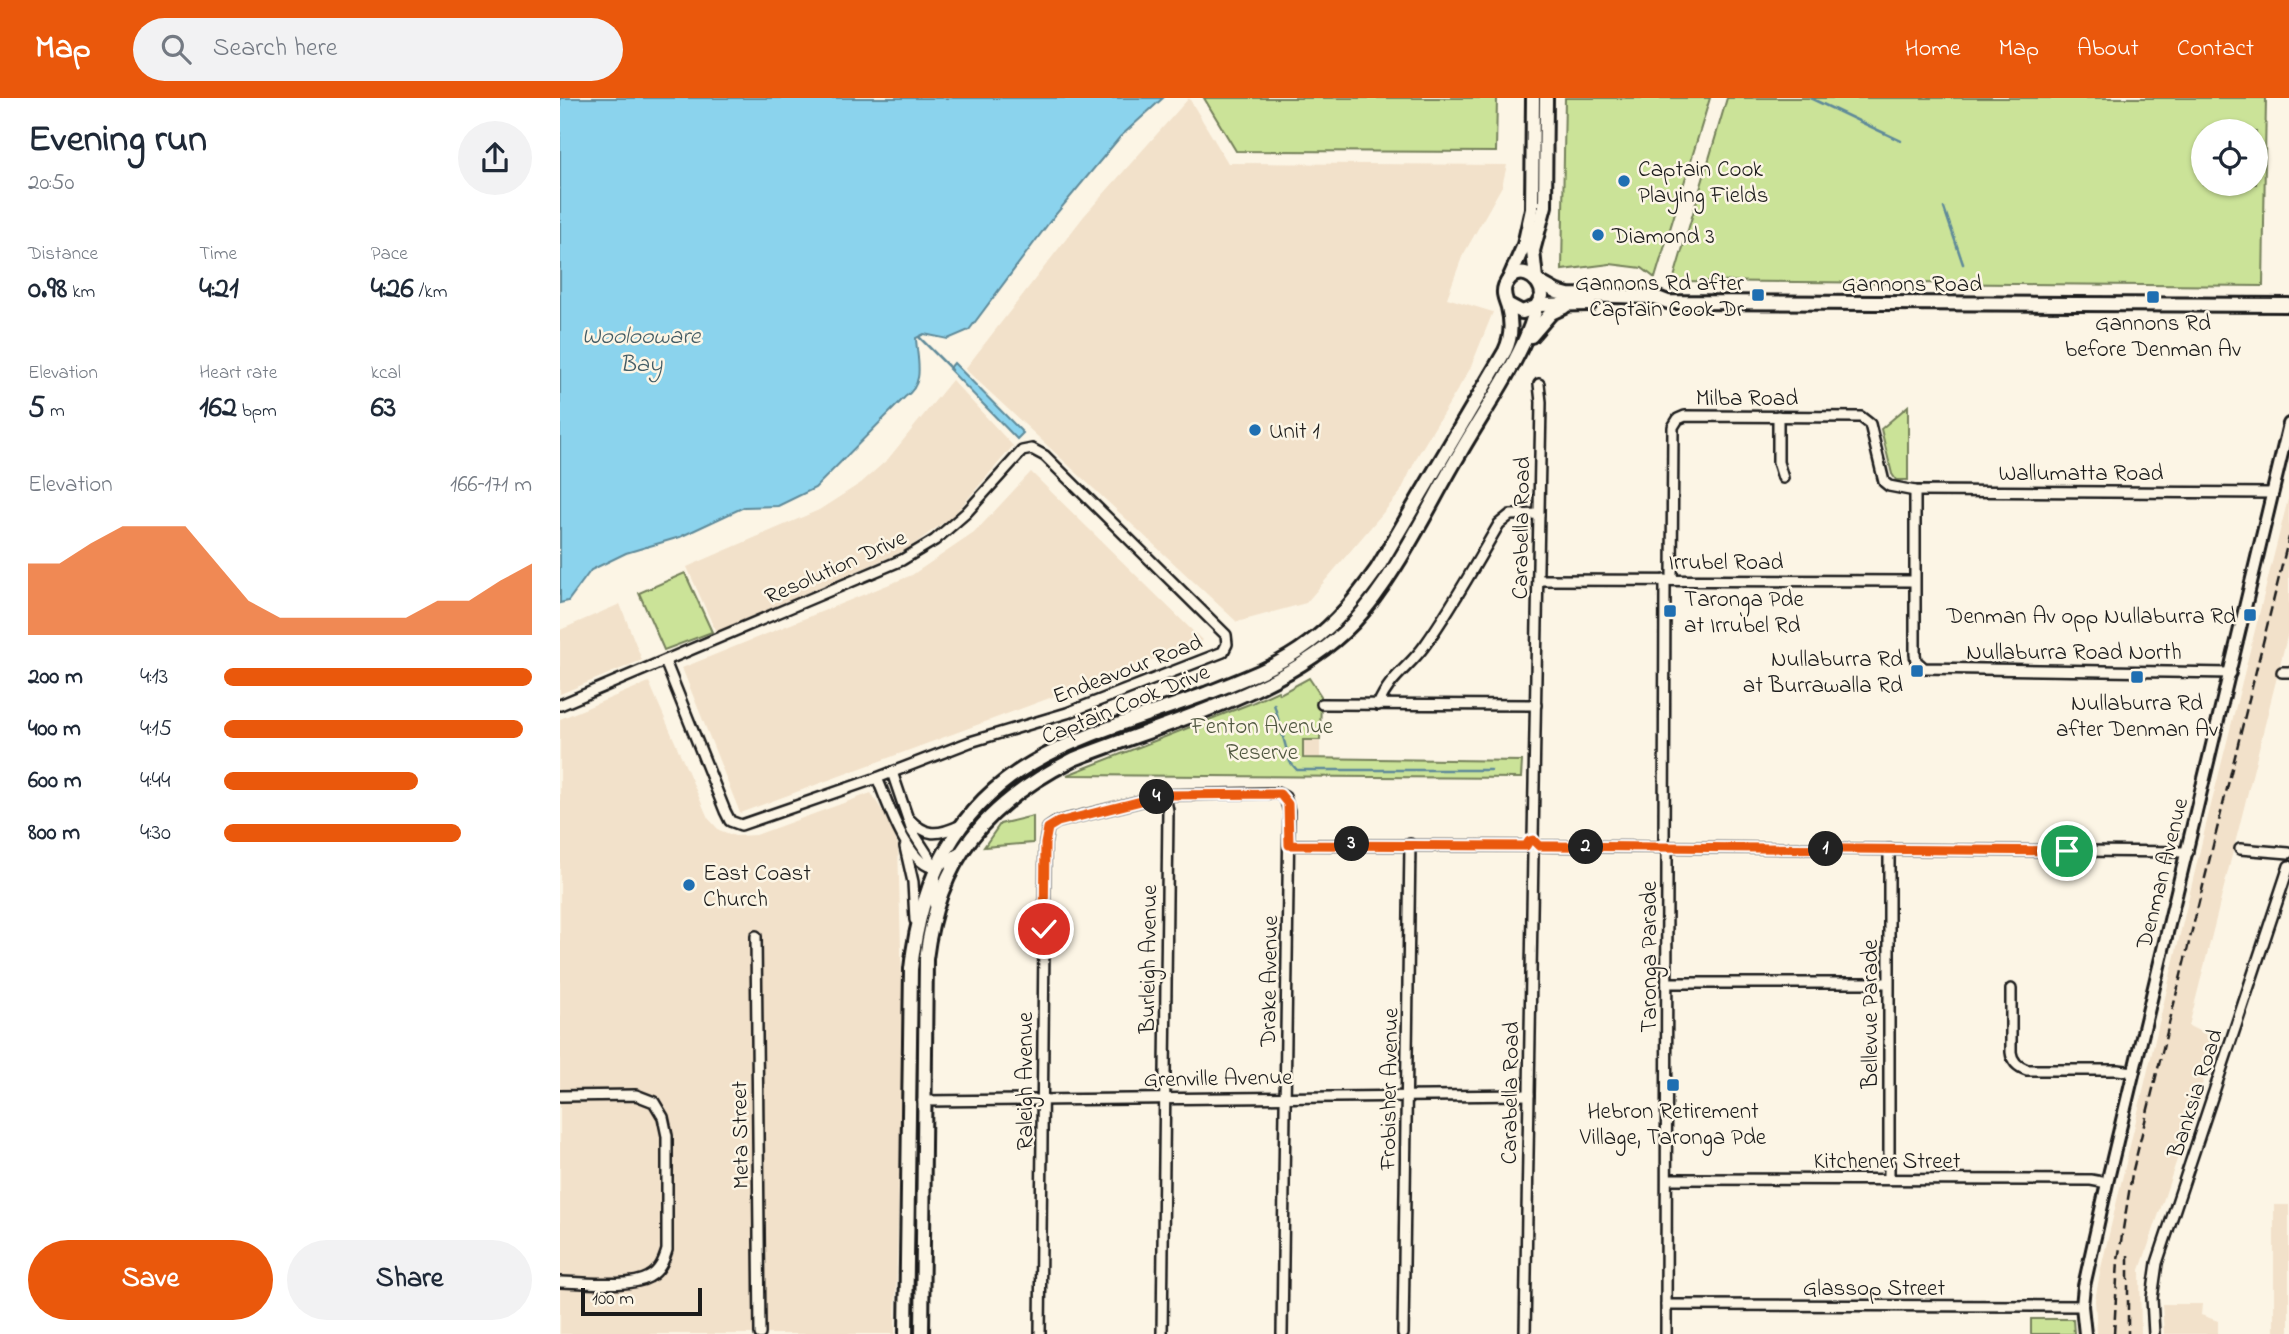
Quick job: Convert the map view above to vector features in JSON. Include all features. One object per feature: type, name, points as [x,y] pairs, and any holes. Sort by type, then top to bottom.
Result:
[{"type":"main road","points":[[1533,98],[1532,209],[1524,245],[1504,292],[1507,304],[1522,312],[1537,306],[1656,305],[1668,302]]},
{"type":"main road","points":[[1537,306],[1542,291],[1537,280],[1534,251],[1545,206],[1546,98]]},
{"type":"main road","points":[[1509,279],[1522,274],[1537,280]]},
{"type":"main road","name":"Gannons Road","points":[[1537,280],[1568,295],[1655,298],[1668,302],[2289,305]]},
{"type":"main road","name":"Captain Cook Drive","points":[[906,1334],[910,982],[915,934],[926,892],[936,868],[962,825],[993,791],[1032,763],[1084,738],[1253,675],[1284,660],[1331,626],[1377,569],[1505,351],[1511,327],[1507,304]]},
{"type":"main road","points":[[1516,357],[1551,313],[1578,304]]},
{"type":"main road","name":"Captain Cook Drive","points":[[922,1334],[926,959],[929,933],[944,887],[963,849],[997,808],[1047,773],[1082,756],[1262,686],[1296,668],[1352,624],[1391,572],[1516,357],[1534,319],[1537,306]]},
{"type":"main road","name":"Grenville Avenue","points":[[909,1102],[923,1101]]},
{"type":"street","name":"Carabella Road","points":[[1525,1334],[1539,580],[1539,384]]},
{"type":"street","name":"Milba Road","points":[[1668,580],[1674,423],[1685,416],[1858,416],[1866,419],[1870,425],[1884,480],[1889,486]]},
{"type":"street","points":[[1778,416],[1778,463],[1783,478]]},
{"type":"street","name":"Denman Avenue","points":[[2085,1334],[2082,1306],[2107,1182],[2289,424]]},
{"type":"street","name":"Resolution Drive","points":[[560,705],[902,560],[935,540],[966,513],[1022,451],[1032,449]]},
{"type":"street","name":"Endeavour Road","points":[[664,661],[730,821],[741,825],[877,778],[970,742],[1067,713],[1223,652],[1227,644],[1226,635],[1045,456],[1032,449]]},
{"type":"street","name":"Wallumatta Road","points":[[1889,486],[1915,491],[2273,493]]},
{"type":"street","points":[[1914,581],[1915,491]]},
{"type":"street","points":[[1378,705],[1390,682],[1423,648],[1452,605],[1499,524],[1507,516],[1514,514],[1539,514]]},
{"type":"street","name":"Irrubel Road","points":[[1539,580],[1914,581]]},
{"type":"street","name":"Taronga Parade","points":[[1666,1334],[1665,848],[1668,580]]},
{"type":"street","name":"Nullaburra Road North","points":[[1914,581],[1914,654],[1918,664],[1929,670],[2231,673]]},
{"type":"street","points":[[1322,704],[1536,705]]},
{"type":"street","points":[[892,772],[912,831],[936,868],[937,882],[929,933]]},
{"type":"street","points":[[877,778],[902,835],[918,860],[929,868],[936,868],[963,849]]},
{"type":"street","name":"Drake Avenue","points":[[1165,795],[1277,793],[1285,797],[1289,811],[1282,1334]]},
{"type":"street","name":"Raleigh Avenue","points":[[1041,1334],[1045,844],[1048,828],[1058,822],[1165,795]]},
{"type":"street","name":"Burleigh Avenue","points":[[1162,1334],[1168,811],[1165,795]]},
{"type":"street","points":[[905,814],[922,831],[929,833],[962,825]]},
{"type":"street","points":[[902,835],[913,881],[915,934]]},
{"type":"street","name":"Frobisher Avenue","points":[[1403,1334],[1410,844]]},
{"type":"street","points":[[1289,845],[2188,852]]},
{"type":"street","name":"Bellevue Parade","points":[[1889,849],[1889,1178]]},
{"type":"street","points":[[2240,849],[2289,853]]},
{"type":"street","name":"Banksia Road","points":[[2154,1334],[2152,1298],[2157,1263],[2289,866]]},
{"type":"street","name":"Meta Street","points":[[756,936],[760,1334]]},
{"type":"street","points":[[1667,983],[1888,983]]},
{"type":"street","points":[[2011,989],[2011,1052],[2019,1067],[2027,1070],[2134,1072]]},
{"type":"street","points":[[560,1096],[636,1095],[654,1102],[663,1117],[667,1136],[667,1250],[663,1263],[648,1278],[626,1282],[560,1282]]},
{"type":"street","name":"Grenville Avenue","points":[[923,1101],[1529,1095]]},
{"type":"street","name":"Kitchener Street","points":[[1667,1179],[1889,1178],[2107,1182]]},
{"type":"street","name":"Glassop Street","points":[[1667,1306],[2082,1306]]},
{"type":"shaded area","points":[[1189,98],[1228,163],[1507,165],[1502,186],[1462,257],[1447,298],[1493,312],[1470,369],[1418,455],[1400,493],[1306,603],[1237,622],[965,369],[1084,216]]},
{"type":"shaded area","points":[[952,380],[1013,446],[954,515],[906,550],[716,632],[687,567],[819,510],[861,483],[888,459]]},
{"type":"shaded area","points":[[1031,472],[1203,641],[740,813],[682,668],[912,575],[974,533]]},
{"type":"shaded area","points":[[2289,495],[2289,629],[2189,1026],[2217,1040],[2140,1270],[2141,1334],[2097,1334],[2095,1300],[2101,1268],[2205,829]]},
{"type":"shaded area","points":[[620,604],[642,660],[560,694],[560,630]]},
{"type":"shaded area","points":[[649,682],[708,818],[719,830],[735,836],[756,835],[871,793],[887,818],[898,845],[903,1019],[895,1334],[560,1334],[560,719]]},
{"type":"shaded area","points":[[1303,740],[1320,740],[1320,758],[1303,758]]},
{"type":"shaded area","points":[[2274,1205],[2289,1205],[2289,1334],[2274,1334]]},
{"type":"shaded area","points":[[2162,1304],[2202,1304],[2201,1315],[2218,1321],[2218,1334],[2164,1334]]},
{"type":"green space","points":[[1204,98],[1497,98],[1496,152],[1236,151]]},
{"type":"green space","name":"Captain Cook Playing Fields","points":[[1565,98],[1710,98],[1655,278],[1642,268],[1610,264],[1562,270]]},
{"type":"green space","points":[[1727,98],[2266,98],[2266,119],[2191,119],[2191,196],[2264,196],[2263,286],[1673,281]]},
{"type":"green space","points":[[1908,406],[1908,480],[1896,480],[1892,474],[1881,429]]},
{"type":"green space","points":[[685,573],[712,632],[664,650],[639,593]]},
{"type":"green space","name":"Fenton Avenue Reserve","points":[[1309,678],[1321,696],[1320,740],[1303,740],[1303,758],[1522,761],[1521,778],[1067,775],[1278,691],[1280,694]]},
{"type":"green space","points":[[1033,816],[1033,843],[984,847],[1000,824]]},
{"type":"green space","points":[[2031,1319],[2073,1319],[2074,1334],[2031,1334]]},
{"type":"water","name":"Woolooware Bay","points":[[560,98],[1163,98],[1120,137],[1051,220],[969,330],[948,339],[924,334],[916,338],[919,370],[912,391],[815,488],[778,506],[744,507],[680,537],[626,553],[591,570],[568,601],[560,603]]},
{"type":"water","points":[[954,363],[1023,433],[1017,439],[949,369]]},
{"type":"waterway","points":[[1810,98],[1901,141]]},
{"type":"waterway","points":[[1944,208],[1963,264]]},
{"type":"waterway","points":[[919,337],[952,370]]},
{"type":"waterway","points":[[1274,704],[1290,762],[1297,770],[1491,770]]},
{"type":"railway","points":[[2114,1334],[2118,1260],[2132,1174],[2289,537]]},
{"type":"railway","points":[[2128,1255],[2128,1334]]},
{"type":"place","name":"Captain Cook Playing Fields","points":[[1624,181]]},
{"type":"place","name":"Diamond 3","points":[[1598,235]]},
{"type":"place","name":"Gannons Rd after Captain Cook Dr","points":[[1758,295]]},
{"type":"place","name":"Gannons Rd before Denman Av","points":[[2153,297]]},
{"type":"place","name":"Unit 1","points":[[1255,430]]},
{"type":"place","name":"Taronga Pde at Irrubel Rd","points":[[1670,611]]},
{"type":"place","name":"Denman Av opp Nullaburra Rd","points":[[2250,615]]},
{"type":"place","name":"Nullaburra Rd at Burrawalla Rd","points":[[1917,671]]},
{"type":"place","name":"Nullaburra Rd after Denman Av","points":[[2137,677]]},
{"type":"place","name":"East Coast Church","points":[[689,885]]},
{"type":"place","name":"Hebron Retirement Village, Taronga Pde","points":[[1673,1085]]},
{"type":"route","points":[[1044,929],[1045,844],[1048,828],[1058,822],[1178,794],[1280,794],[1288,804],[1289,845],[1526,846],[1533,840],[1537,841],[1539,846],[2067,851]]}]
